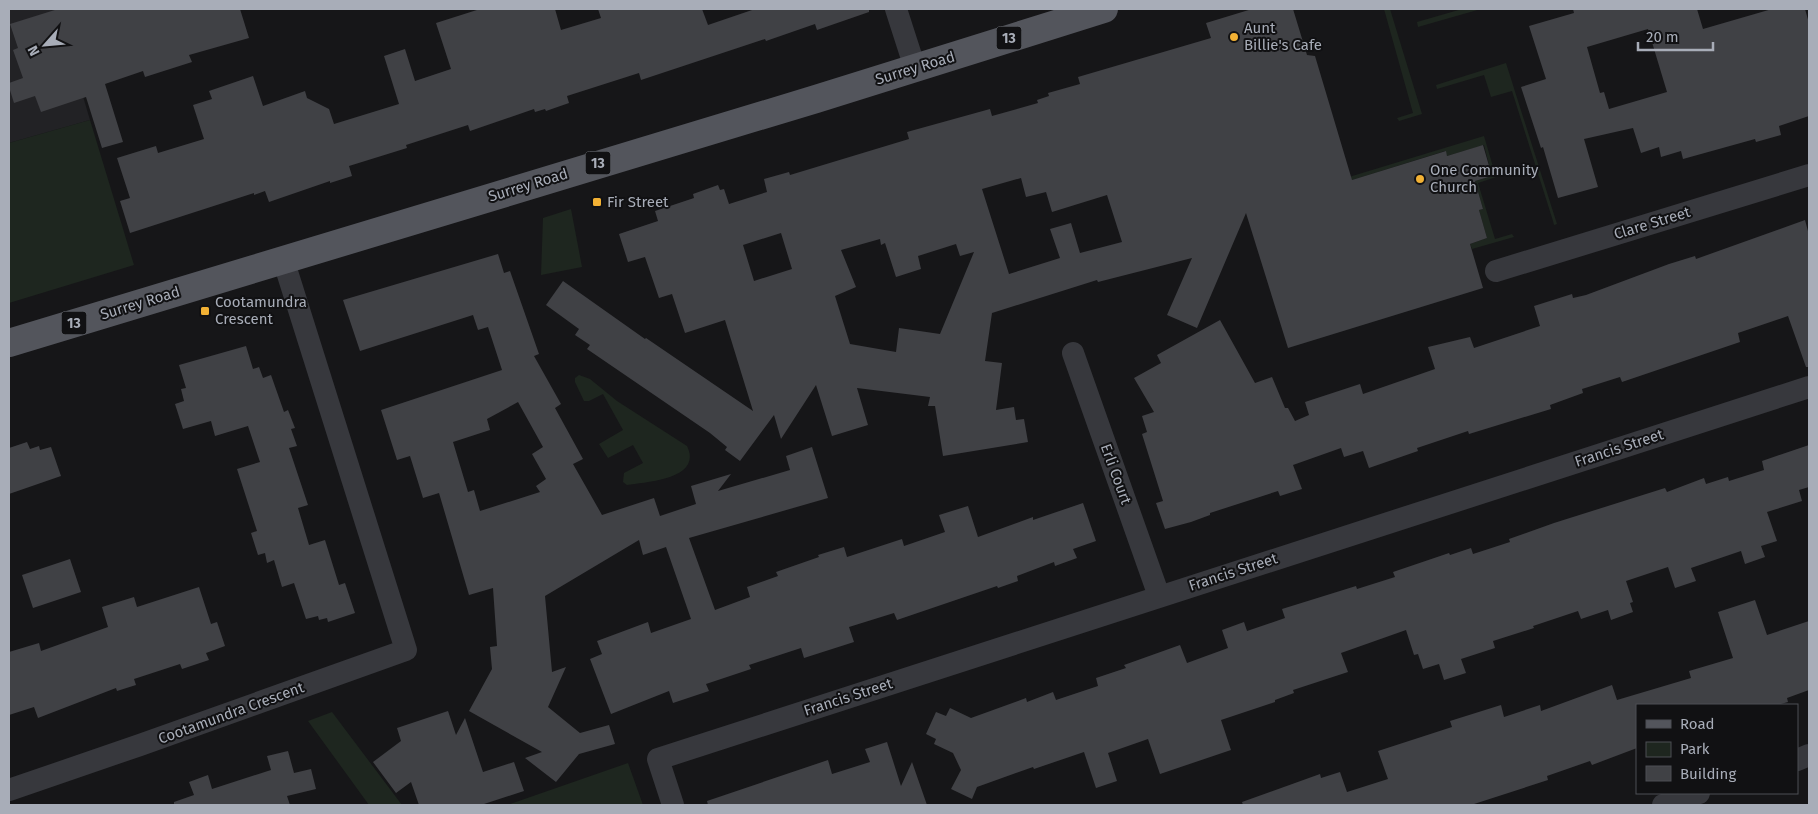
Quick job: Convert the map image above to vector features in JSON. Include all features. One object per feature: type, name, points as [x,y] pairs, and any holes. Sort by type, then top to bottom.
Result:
[{"type":"main road","name":"Surrey Road","points":[[9,343],[1104,9]]},
{"type":"street","points":[[896,9],[915,68]]},
{"type":"street","name":"Clare Street","points":[[1496,270],[1809,175]]},
{"type":"street","name":"Cootamundra Crescent","points":[[9,790],[140,746],[406,650],[283,259]]},
{"type":"street","name":"Erli Court","points":[[1073,353],[1159,596]]},
{"type":"street","name":"Francis Street","points":[[673,805],[658,760],[1159,596],[1809,387]]},
{"type":"street","points":[[1663,805],[1697,794]]},
{"type":"shaded area","points":[[9,9],[57,9],[90,120],[9,143]]},
{"type":"green space","points":[[1384,9],[1390,9],[1422,114],[1399,121],[1397,118],[1413,113]]},
{"type":"green space","points":[[1462,9],[1481,9],[1418,27],[1417,22]]},
{"type":"green space","points":[[1506,63],[1557,224],[1554,225],[1512,91],[1491,97],[1484,75],[1437,89],[1436,85]]},
{"type":"green space","points":[[90,120],[134,265],[9,303],[9,143]]},
{"type":"green space","points":[[1484,136],[1496,177],[1478,183],[1495,239],[1512,234],[1514,237],[1472,249],[1470,244],[1487,238],[1479,210],[1483,209],[1475,181],[1492,176],[1484,145],[1447,156],[1445,151],[1346,182],[1349,177]]},
{"type":"green space","points":[[571,209],[582,267],[541,275],[543,218]]},
{"type":"green space","points":[[579,375],[590,379],[617,401],[687,446],[690,457],[687,466],[670,477],[659,480],[627,485],[623,482],[624,473],[643,463],[633,445],[608,458],[599,444],[623,430],[603,394],[589,401],[584,401],[575,382],[575,378]]},
{"type":"green space","points":[[332,712],[402,805],[369,805],[308,721]]},
{"type":"green space","points":[[628,763],[643,805],[507,805]]},
{"type":"building","points":[[58,9],[240,9],[249,38],[189,55],[192,62],[145,77],[143,71],[105,84],[123,142],[102,148],[86,97],[41,112],[35,96],[14,103],[9,83],[23,78],[13,50],[18,48],[10,24]]},
{"type":"building","points":[[480,9],[555,9],[561,30],[601,18],[598,9],[702,9],[708,25],[755,9],[869,9],[869,12],[817,30],[815,24],[641,80],[639,73],[567,96],[569,103],[546,111],[545,109],[535,112],[534,109],[470,131],[468,125],[406,145],[407,148],[349,166],[352,176],[330,183],[330,181],[269,202],[265,191],[254,195],[254,193],[130,233],[120,201],[130,198],[117,158],[156,146],[158,153],[204,139],[193,105],[212,99],[209,91],[253,76],[263,106],[305,91],[307,98],[329,109],[334,124],[399,104],[384,56],[405,49],[415,81],[451,69],[436,23]]},
{"type":"building","points":[[1252,9],[1293,9],[1307,55],[1315,56],[1352,180],[1446,151],[1447,156],[1483,145],[1492,176],[1475,181],[1483,209],[1479,210],[1487,238],[1470,244],[1483,288],[1288,348],[1246,213],[1197,328],[1167,315],[1192,258],[1098,282],[1097,280],[992,313],[985,361],[1002,363],[996,410],[1014,407],[1016,420],[1024,419],[1028,442],[943,456],[935,406],[928,406],[930,397],[857,388],[868,425],[832,436],[816,385],[781,439],[774,415],[740,461],[725,450],[727,447],[710,433],[587,349],[590,345],[575,335],[579,329],[546,305],[563,281],[645,339],[753,411],[725,320],[685,333],[672,294],[659,298],[645,257],[628,262],[619,234],[658,221],[655,211],[694,198],[693,194],[718,185],[720,190],[724,189],[729,204],[767,192],[764,179],[789,172],[790,175],[909,139],[907,132],[990,109],[992,116],[1038,103],[1037,100],[1049,96],[1048,93],[1080,84],[1078,77],[1211,38],[1206,23]],"holes":[[[1021,178],[1026,197],[1046,192],[1052,212],[1107,195],[1122,242],[1080,253],[1071,223],[1050,229],[1060,258],[1009,274],[982,189]],[[781,233],[792,269],[754,281],[743,245]],[[880,239],[881,245],[885,243],[896,277],[921,269],[918,256],[956,244],[960,256],[974,252],[940,334],[899,328],[896,352],[850,344],[835,296],[856,287],[841,250]]]},
{"type":"building","points":[[1573,9],[1697,9],[1703,29],[1772,9],[1805,9],[1809,23],[1809,116],[1779,126],[1781,135],[1756,142],[1755,139],[1683,159],[1681,151],[1661,157],[1659,147],[1641,153],[1633,128],[1584,139],[1598,187],[1558,198],[1543,147],[1541,148],[1521,87],[1546,79],[1529,26],[1574,13]],"holes":[[[1648,29],[1667,92],[1609,109],[1604,92],[1600,93],[1587,47]]]},
{"type":"building","points":[[1805,220],[1809,235],[1809,367],[1806,367],[1788,316],[1738,333],[1740,342],[1622,382],[1620,377],[1582,389],[1583,393],[1550,405],[1551,409],[1469,434],[1468,431],[1417,448],[1418,451],[1369,468],[1363,451],[1344,457],[1341,448],[1293,465],[1302,489],[1280,496],[1278,491],[1210,513],[1210,515],[1191,522],[1165,529],[1156,503],[1163,501],[1142,434],[1147,432],[1142,416],[1154,412],[1134,378],[1161,363],[1157,355],[1220,320],[1255,383],[1272,377],[1285,408],[1288,408],[1295,421],[1309,415],[1305,402],[1360,384],[1363,394],[1435,369],[1428,347],[1470,337],[1474,348],[1540,326],[1534,306],[1572,294],[1573,298],[1586,295],[1669,264],[1695,256],[1696,259]]},
{"type":"building","points":[[498,254],[504,273],[510,271],[539,354],[534,356],[561,404],[555,408],[583,459],[573,464],[602,515],[654,498],[660,516],[696,504],[691,486],[731,474],[718,491],[790,470],[786,456],[812,447],[828,498],[689,538],[715,610],[750,597],[747,587],[778,576],[776,572],[819,557],[818,555],[844,547],[847,557],[902,539],[904,546],[945,532],[939,515],[968,506],[978,537],[1033,517],[1033,520],[1083,503],[1096,541],[1073,549],[1077,558],[1055,566],[1054,562],[1017,576],[1018,581],[998,588],[997,586],[897,620],[894,613],[849,627],[854,642],[804,658],[801,648],[749,665],[751,669],[706,684],[709,691],[673,703],[669,691],[611,714],[590,659],[602,654],[597,641],[648,622],[651,633],[691,619],[666,547],[643,555],[639,540],[545,596],[552,672],[566,667],[548,707],[580,733],[609,725],[615,744],[579,754],[556,782],[525,758],[542,752],[469,711],[492,669],[490,647],[497,646],[493,588],[469,595],[439,493],[423,498],[410,456],[397,460],[381,410],[502,370],[488,327],[478,330],[473,315],[360,351],[343,300]],"holes":[[[518,402],[543,447],[532,454],[546,479],[536,486],[540,492],[480,511],[474,490],[468,492],[453,442],[490,430],[487,419]]]},
{"type":"building","points":[[246,346],[253,369],[259,367],[263,378],[271,375],[284,412],[288,410],[295,428],[291,429],[297,446],[289,448],[308,505],[298,508],[309,545],[325,540],[339,585],[345,583],[355,613],[328,622],[327,618],[319,620],[318,616],[306,619],[294,583],[282,587],[274,560],[267,563],[265,553],[258,555],[251,533],[257,531],[237,469],[260,462],[248,426],[215,436],[211,421],[183,429],[175,404],[184,401],[181,389],[186,388],[179,365]]},
{"type":"building","points":[[27,442],[30,449],[39,446],[40,450],[51,447],[61,476],[9,494],[9,448]]},
{"type":"building","points":[[1809,445],[1809,487],[1799,490],[1802,501],[1767,512],[1777,541],[1761,546],[1765,557],[1745,564],[1741,551],[1691,568],[1696,581],[1675,588],[1668,567],[1626,581],[1633,602],[1630,603],[1633,612],[1611,620],[1608,610],[1581,619],[1578,611],[1533,626],[1534,628],[1493,641],[1495,648],[1461,659],[1466,673],[1444,680],[1439,664],[1423,669],[1418,654],[1414,655],[1406,630],[1341,653],[1348,672],[1293,690],[1294,693],[1275,700],[1275,702],[1221,720],[1231,750],[1160,774],[1148,739],[1108,753],[1117,781],[1096,788],[1084,752],[1034,769],[1033,767],[977,787],[972,799],[951,789],[961,770],[953,753],[934,744],[936,739],[926,734],[936,712],[946,716],[950,708],[971,718],[1026,698],[1027,702],[1053,692],[1056,700],[1098,686],[1096,678],[1126,668],[1124,665],[1180,645],[1187,663],[1228,648],[1222,630],[1244,622],[1247,631],[1285,618],[1282,609],[1356,586],[1357,589],[1395,577],[1393,572],[1449,553],[1450,555],[1471,548],[1473,554],[1510,542],[1509,539],[1554,523],[1665,488],[1667,492],[1704,478],[1706,484],[1728,477],[1729,481],[1764,470],[1762,461]]},
{"type":"building","points":[[70,559],[81,592],[33,608],[22,575]]},
{"type":"building","points":[[199,587],[211,624],[217,622],[225,646],[206,653],[209,660],[182,669],[180,664],[134,679],[136,685],[117,691],[116,688],[38,718],[34,707],[9,715],[9,652],[39,643],[41,651],[108,627],[102,607],[134,597],[137,607]]},
{"type":"building","points":[[1755,600],[1767,635],[1809,621],[1809,690],[1787,698],[1788,702],[1781,704],[1636,704],[1636,748],[1592,765],[1590,761],[1547,776],[1548,780],[1471,805],[1243,805],[1242,802],[1320,774],[1321,778],[1340,772],[1347,792],[1388,779],[1378,751],[1452,727],[1450,721],[1501,705],[1504,717],[1540,705],[1541,711],[1612,685],[1617,700],[1691,678],[1689,671],[1733,658],[1718,612]]},
{"type":"building","points":[[448,711],[456,735],[465,718],[483,772],[514,762],[524,791],[481,805],[419,805],[411,782],[396,793],[373,762],[401,741],[397,728]]},
{"type":"building","points":[[887,742],[901,786],[912,762],[927,805],[708,805],[707,801],[828,760],[832,774],[870,762],[865,749]]},
{"type":"building","points":[[288,751],[294,773],[311,769],[316,789],[287,796],[290,805],[174,805],[174,802],[194,795],[189,782],[208,775],[212,789],[271,770],[267,756]]},
{"type":"place","name":"Aunt Billie's Cafe","points":[[1234,37]]},
{"type":"place","name":"One Community Church","points":[[1420,179]]},
{"type":"place","name":"Fir Street","points":[[597,202]]},
{"type":"place","name":"Cootamundra Crescent","points":[[205,311]]}]
